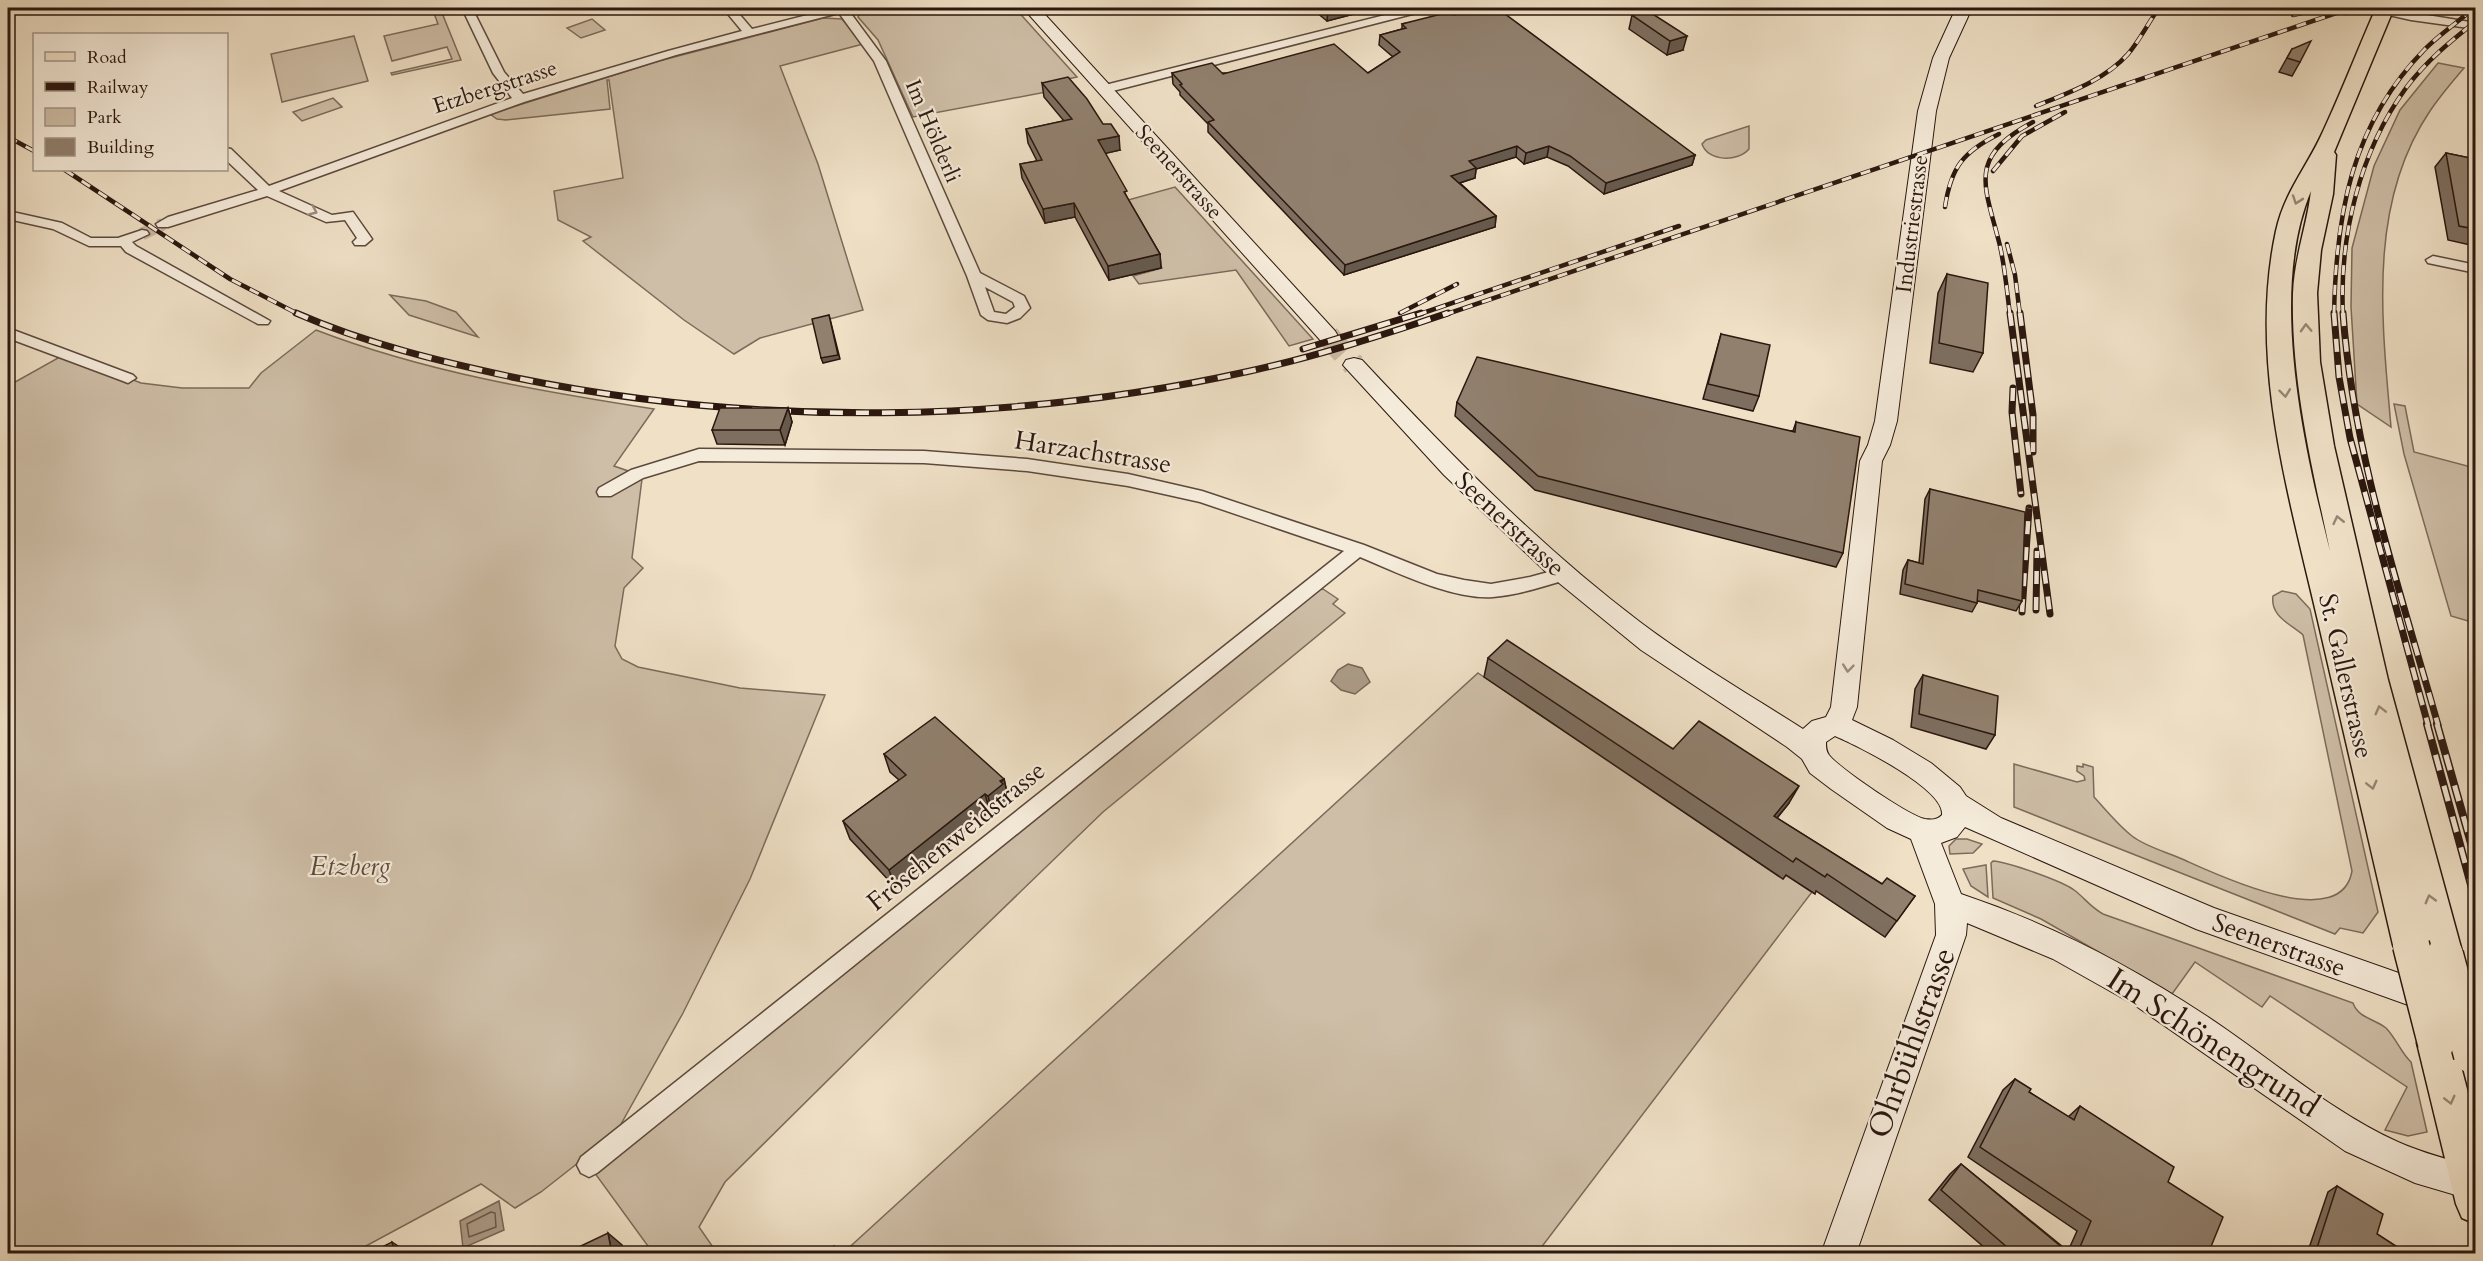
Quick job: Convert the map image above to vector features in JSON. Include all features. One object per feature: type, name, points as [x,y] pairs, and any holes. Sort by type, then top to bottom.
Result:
[{"type":"main road","name":"Seenerstrasse","points":[[1031,8],[1328,336]]},
{"type":"main road","name":"Industriestrasse","points":[[1823,735],[1844,707],[1871,460],[1879,445],[1886,421],[1932,85],[1942,54],[1964,8]]},
{"type":"main road","name":"St. Gallerstrasse","points":[[2385,9],[2325,149],[2301,189],[2285,244],[2280,287],[2280,356],[2291,439],[2327,597],[2428,950],[2474,1063]]},
{"type":"main road","name":"Seenerstrasse","points":[[1354,365],[1432,449],[1530,545],[1563,574],[1682,666],[1797,739],[1823,735],[1869,739],[1946,789],[1942,821]]},
{"type":"main road","name":"Industriestrasse","points":[[1869,739],[1862,723],[1861,712],[1881,470],[1879,445]]},
{"type":"main road","name":"Seenerstrasse","points":[[1823,735],[1827,771],[1905,823],[1972,817],[2086,869],[2207,919],[2475,1014]]},
{"type":"main road","name":"Ohrbühlstrasse","points":[[1838,1254],[1948,946],[1952,924],[1942,821]]},
{"type":"main road","name":"Im Schönengrund","points":[[1950,904],[1990,916],[2109,972],[2171,1010],[2357,1139],[2474,1190]]},
{"type":"main road","name":"St. Gallerstrasse","points":[[2428,950],[2436,1043],[2474,1190]]},
{"type":"street","points":[[467,8],[499,73],[520,99]]},
{"type":"street","points":[[728,8],[749,33]]},
{"type":"street","name":"Etzbergstrasse","points":[[163,224],[187,214],[272,194],[520,99],[844,8]]},
{"type":"street","name":"Im Hölderli","points":[[844,8],[880,61],[974,276]]},
{"type":"street","points":[[1105,90],[1424,8]]},
{"type":"street","points":[[2385,9],[2411,17],[2475,26]]},
{"type":"street","points":[[228,154],[272,194],[331,219],[348,215],[365,239],[360,242]]},
{"type":"street","points":[[8,215],[57,226],[89,242],[124,241],[142,234]]},
{"type":"street","points":[[124,241],[131,249],[263,321]]},
{"type":"street","points":[[2433,260],[2475,269]]},
{"type":"street","points":[[8,333],[128,378]]},
{"type":"street","name":"Harzachstrasse","points":[[605,492],[637,474],[699,455],[924,457],[1027,465],[1128,480],[1202,497],[1358,549],[1434,580],[1491,591],[1530,584],[1563,574]]},
{"type":"street","name":"Fröschenweidstrasse","points":[[589,1165],[1358,549]]},
{"type":"green space","points":[[432,8],[440,8],[461,60],[392,75],[391,73],[452,59],[447,47],[392,61],[384,36],[438,24]]},
{"type":"green space","points":[[866,8],[1015,8],[1077,77],[1058,81],[1062,89],[913,117],[878,40],[858,17],[861,10]]},
{"type":"green space","points":[[823,18],[842,19],[863,44],[780,66],[818,164],[863,310],[760,338],[734,354],[684,320],[583,241],[591,237],[558,220],[554,191],[623,178],[609,80],[607,80],[610,109],[506,120],[497,119],[490,114],[659,61]]},
{"type":"green space","points":[[592,19],[605,30],[581,38],[567,28]]},
{"type":"green space","points":[[354,36],[368,81],[282,102],[271,54]]},
{"type":"green space","points":[[2438,63],[2464,68],[2430,111],[2410,147],[2396,185],[2388,224],[2383,305],[2391,427],[2357,404],[2351,307],[2352,248],[2374,166],[2400,110]]},
{"type":"green space","points":[[333,98],[342,107],[302,121],[293,112]]},
{"type":"green space","points":[[1749,126],[1749,149],[1738,156],[1717,157],[1705,150],[1702,144],[1706,140]]},
{"type":"green space","points":[[1175,187],[1313,339],[1289,346],[1236,270],[1139,284],[1133,276],[1162,268],[1130,212],[1128,200]]},
{"type":"green space","points":[[390,295],[426,301],[456,312],[478,337],[409,315]]},
{"type":"green space","name":"Etzberg","points":[[316,330],[357,345],[441,369],[525,387],[654,409],[614,466],[637,474],[642,479],[632,558],[643,568],[624,588],[615,646],[622,659],[638,667],[740,688],[825,695],[750,879],[683,1013],[616,1133],[541,1192],[515,1208],[481,1184],[353,1253],[8,1254],[8,386],[65,354],[141,383],[182,388],[249,388],[261,373]]},
{"type":"green space","points":[[2394,404],[2405,406],[2414,452],[2475,468],[2475,623],[2451,616],[2404,454]]},
{"type":"green space","points":[[1323,589],[1338,599],[1333,604],[1345,613],[1103,812],[725,1182],[699,1227],[717,1253],[653,1253],[594,1172],[1306,590]]},
{"type":"green space","points":[[2282,591],[2296,594],[2310,609],[2378,912],[2363,933],[2340,928],[2335,934],[2014,807],[2014,764],[2077,782],[2085,780],[2084,776],[2077,771],[2077,766],[2083,767],[2083,764],[2093,767],[2094,797],[2122,827],[2144,843],[2221,876],[2276,895],[2302,899],[2326,898],[2343,889],[2352,871],[2303,635],[2278,615],[2273,603],[2273,596]]},
{"type":"green space","points":[[1478,673],[1783,879],[1786,875],[1812,892],[1537,1253],[842,1254]]},
{"type":"green space","points":[[1956,839],[1967,839],[1982,844],[1973,853],[1950,854],[1949,846]]},
{"type":"green space","points":[[1993,861],[2022,868],[2068,886],[2103,914],[2353,1003],[2359,1012],[2386,1028],[2411,1062],[2427,1132],[2408,1136],[2385,1130],[2407,1087],[2270,996],[2262,1007],[2195,962],[2172,994],[2041,919],[1993,898],[1991,863]]},
{"type":"green space","points":[[1986,865],[1988,897],[1971,886],[1963,869]]},
{"type":"water","points":[[1348,664],[1362,668],[1370,682],[1355,694],[1341,690],[1331,681],[1338,670]]},
{"type":"water","points":[[499,1201],[504,1230],[463,1248],[460,1221]]},
{"type":"building","points":[[1322,8],[1347,8],[1328,12]]},
{"type":"building","points":[[1482,8],[1497,8],[1695,155],[1606,183],[1570,156],[1549,146],[1526,153],[1517,146],[1469,161],[1476,168],[1451,176],[1496,216],[1345,265],[1208,122],[1214,120],[1180,85],[1182,84],[1172,73],[1212,63],[1223,74],[1334,44],[1368,73],[1400,52],[1380,35],[1406,28],[1402,24],[1449,12],[1454,15]]},
{"type":"building","points":[[1648,11],[1687,36],[1670,41],[1632,15]]},
{"type":"building","points":[[2311,41],[2300,62],[2287,58],[2292,49]]},
{"type":"building","points":[[1068,77],[1087,99],[1103,124],[1111,124],[1119,136],[1098,140],[1127,191],[1124,192],[1160,254],[1108,266],[1074,203],[1043,209],[1020,164],[1042,160],[1026,129],[1072,119],[1042,83]]},
{"type":"building","points":[[2446,153],[2475,159],[2475,229],[2459,226]]},
{"type":"building","points":[[1947,274],[1988,283],[1983,353],[1939,343]]},
{"type":"building","points":[[829,315],[838,355],[821,358],[812,319]]},
{"type":"building","points":[[1721,334],[1770,345],[1759,396],[1708,384]]},
{"type":"building","points":[[1477,357],[1795,432],[1796,422],[1860,437],[1843,553],[1538,476],[1457,402]]},
{"type":"building","points":[[720,408],[788,408],[780,430],[712,430]]},
{"type":"building","points":[[1930,489],[2025,512],[2022,601],[1978,590],[1977,603],[1905,584],[1908,560],[1923,564]]},
{"type":"building","points":[[1507,640],[1673,749],[1699,721],[1799,786],[1774,816],[1882,884],[1887,878],[1915,896],[1897,921],[1827,874],[1825,877],[1796,858],[1793,862],[1488,658]]},
{"type":"building","points":[[1923,675],[1998,696],[1995,735],[1919,714]]},
{"type":"building","points":[[935,717],[1004,779],[1000,781],[1003,784],[988,796],[985,794],[889,870],[843,821],[906,775],[884,754]]},
{"type":"building","points":[[2015,1079],[2031,1089],[2029,1092],[2074,1120],[2080,1106],[2174,1167],[2168,1182],[2223,1217],[2208,1254],[2077,1254],[2091,1221],[1980,1147]]},
{"type":"building","points":[[1961,1164],[2070,1254],[2015,1254],[1941,1190]]},
{"type":"building","points":[[2337,1186],[2383,1214],[2377,1234],[2408,1254],[2315,1254]]},
{"type":"building","points":[[608,1233],[612,1254],[564,1254]]},
{"type":"building","points":[[392,1242],[394,1254],[368,1254]]},
{"type":"building","points":[[834,1246],[840,1254],[826,1254]]},
{"type":"tunnel","points":[[142,234],[163,224]]},
{"type":"tunnel","points":[[1328,336],[1354,365]]},
{"type":"railway","points":[[2036,106],[2085,85],[2119,63],[2132,49],[2159,8]]},
{"type":"railway","points":[[2293,15],[2324,8]]},
{"type":"railway","points":[[1444,315],[2351,8]]},
{"type":"railway","points":[[2345,13],[2369,8]]},
{"type":"railway","points":[[2334,314],[2335,278],[2344,206],[2352,173],[2364,140],[2380,108],[2400,78],[2425,49],[2474,8]]},
{"type":"railway","points":[[2343,313],[2345,255],[2349,225],[2365,167],[2376,139],[2390,113],[2414,78],[2439,52],[2476,21]]},
{"type":"railway","points":[[1993,171],[2022,136],[2065,112]]},
{"type":"railway","points":[[2010,315],[2000,246],[1986,189],[1986,175],[1989,161],[1997,148],[2033,122]]},
{"type":"railway","points":[[1945,207],[1951,181],[1961,162],[1976,147],[1999,134]]},
{"type":"railway","points":[[8,137],[33,150]]},
{"type":"railway","points":[[67,171],[230,279],[297,313]]},
{"type":"railway","points":[[1417,315],[1679,226]]},
{"type":"railway","points":[[2007,244],[2015,275],[2020,315]]},
{"type":"railway","points":[[1400,313],[1457,284]]},
{"type":"railway","points":[[297,313],[350,334],[433,359],[517,378],[607,394],[699,405],[791,411],[884,413],[977,409],[1069,401],[1160,389],[1300,359],[1448,313]]},
{"type":"railway","points":[[1303,349],[1421,313]]},
{"type":"railway","points":[[2010,313],[2050,614]]},
{"type":"railway","points":[[2020,313],[2033,415],[2033,452]]},
{"type":"railway","points":[[2343,313],[2348,366],[2367,470],[2438,725]]},
{"type":"railway","points":[[2334,314],[2339,377],[2350,438],[2428,725]]},
{"type":"railway","points":[[2013,388],[2012,412],[2021,494]]},
{"type":"railway","points":[[2022,612],[2029,508]]},
{"type":"railway","points":[[2036,610],[2037,551]]},
{"type":"railway","points":[[2427,724],[2476,903]]},
{"type":"railway","points":[[2437,724],[2476,861]]}]
